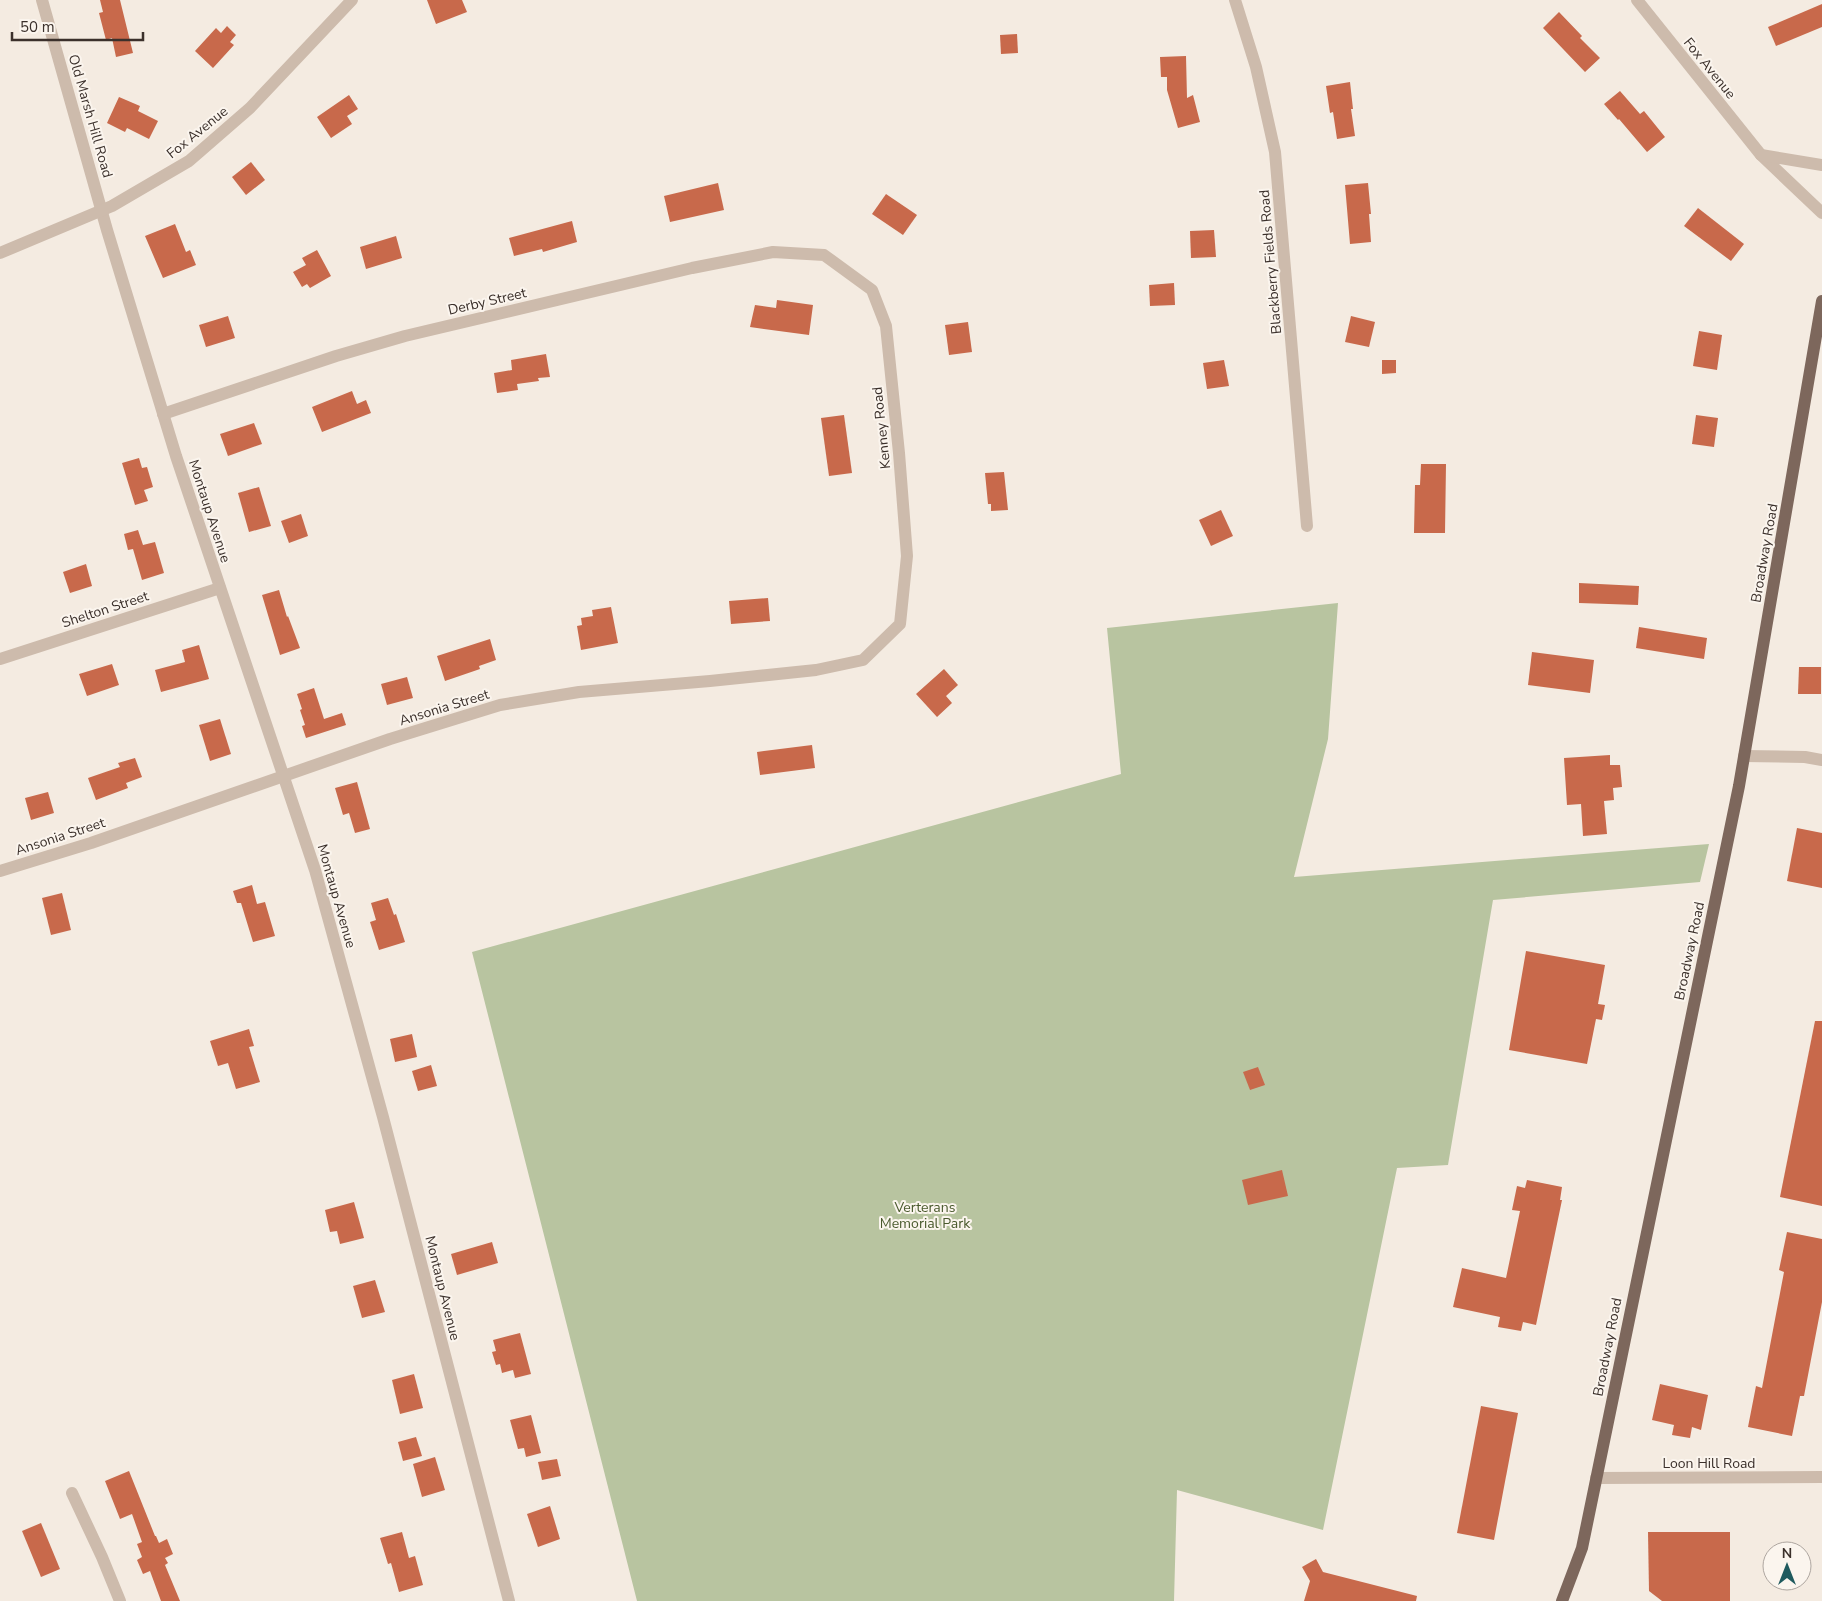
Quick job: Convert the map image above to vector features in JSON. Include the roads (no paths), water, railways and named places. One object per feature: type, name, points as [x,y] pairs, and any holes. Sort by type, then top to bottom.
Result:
[{"type":"main road","name":"Broadway Road","points":[[1562,1601],[1582,1548],[1744,756],[1822,301]]},
{"type":"street","name":"Old Marsh Hill Road","points":[[42,0],[102,210]]},
{"type":"street","name":"Fox Avenue","points":[[0,253],[102,210],[189,161],[250,108],[352,0]]},
{"type":"street","name":"Blackberry Fields Road","points":[[1235,0],[1256,67],[1275,152],[1307,526]]},
{"type":"street","name":"Fox Avenue","points":[[1637,0],[1761,155],[1822,213]]},
{"type":"street","points":[[1761,155],[1822,165]]},
{"type":"street","name":"Montaup Avenue","points":[[102,210],[163,414],[315,870],[383,1117],[510,1601]]},
{"type":"street","name":"Derby Street","points":[[163,414],[327,359],[405,336],[692,268],[773,252],[824,255]]},
{"type":"street","name":"Kenney Road","points":[[824,255],[872,290],[886,326],[907,556],[900,624]]},
{"type":"street","name":"Shelton Street","points":[[0,659],[220,588]]},
{"type":"street","name":"Ansonia Street","points":[[0,871],[91,842],[390,739],[500,706],[579,692],[710,682],[816,670],[863,660],[900,624]]},
{"type":"street","points":[[1744,756],[1805,757],[1822,760]]},
{"type":"street","name":"Loon Hill Road","points":[[1596,1478],[1822,1477]]},
{"type":"street","points":[[72,1493],[120,1601]]},
{"type":"park label","name":"Verterans Memorial Park","points":[[925,1216]]}]
